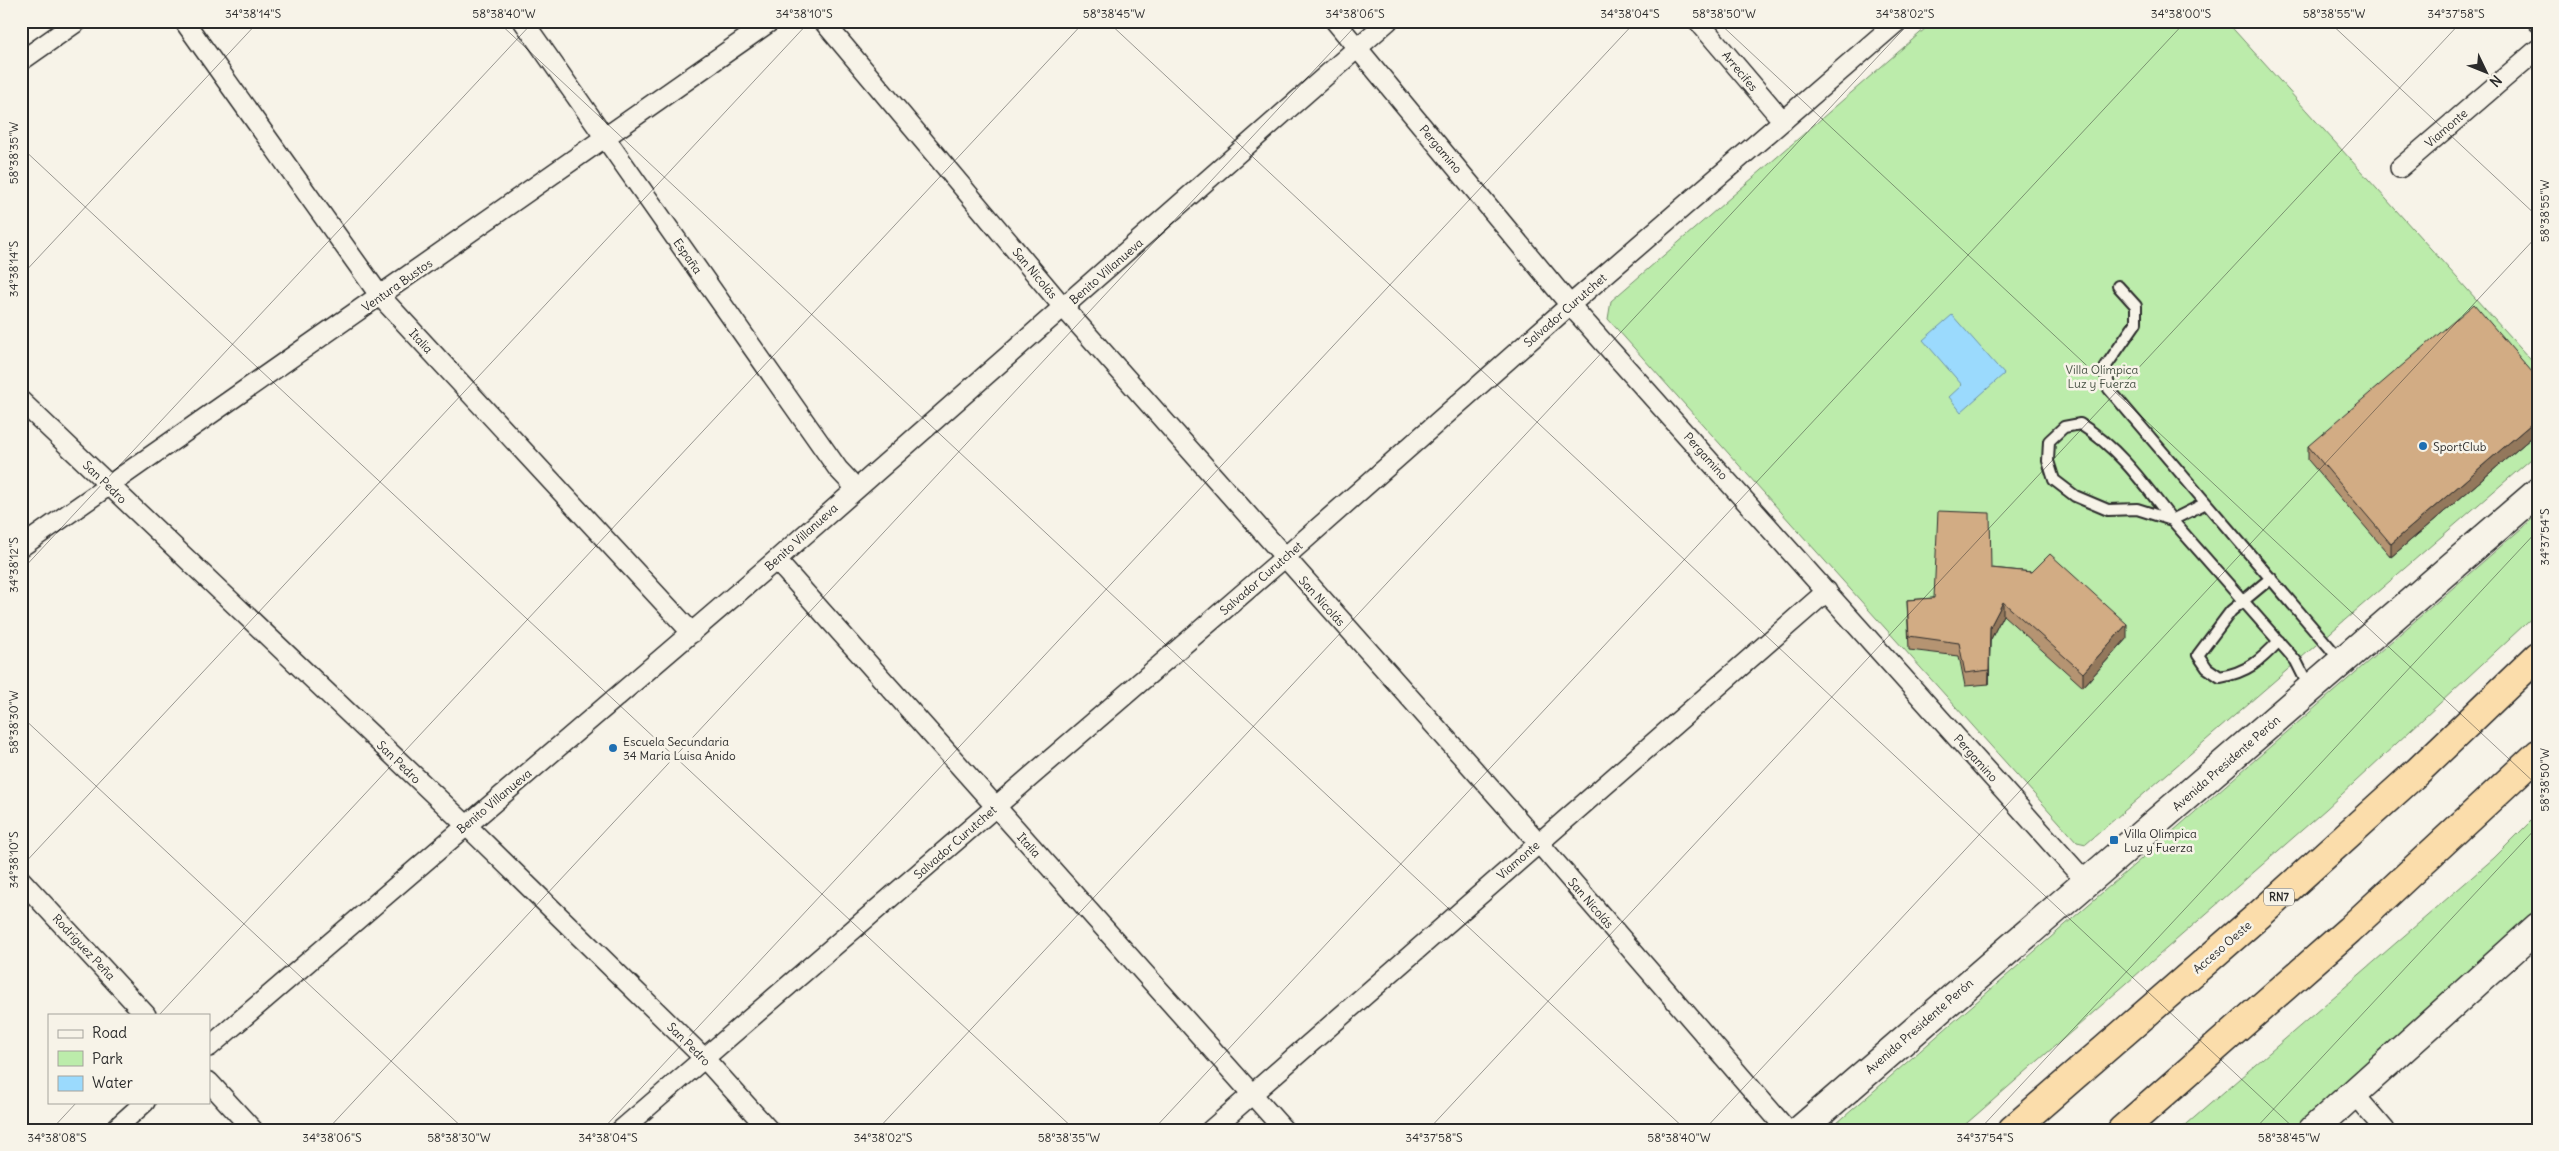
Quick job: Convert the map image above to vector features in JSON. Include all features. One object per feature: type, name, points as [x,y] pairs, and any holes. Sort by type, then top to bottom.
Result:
[{"type":"highway","name":"Acceso Oeste","points":[[2012,1130],[2252,921],[2381,805],[2538,656]]},
{"type":"highway","points":[[2122,1130],[2349,930],[2538,754]]},
{"type":"street","name":"Italia","points":[[184,21],[380,296],[692,633]]},
{"type":"street","name":"España","points":[[523,21],[832,461],[856,488]]},
{"type":"street","name":"Ventura Bustos","points":[[21,547],[771,21]]},
{"type":"street","name":"San Nicolás","points":[[823,21],[1064,308],[1538,842],[1787,1130]]},
{"type":"street","name":"Pergamino","points":[[1336,21],[1570,305],[2086,882]]},
{"type":"street","name":"Benito Villanueva","points":[[210,1046],[776,560],[1388,21]]},
{"type":"street","name":"Arrecifes","points":[[1698,21],[1783,121]]},
{"type":"street","name":"Salvador Curutchet","points":[[621,1130],[1284,558],[1570,305],[1898,21]]},
{"type":"street","points":[[21,61],[68,24]]},
{"type":"street","name":"Viamonte","points":[[2400,168],[2538,50]]},
{"type":"street","name":"San Pedro","points":[[21,400],[466,825],[704,1058],[769,1130]]},
{"type":"street","name":"Avenida Presidente Perón","points":[[1800,1130],[2538,492]]},
{"type":"street","name":"Italia","points":[[776,560],[1284,1130]]},
{"type":"street","name":"Viamonte","points":[[1211,1130],[1827,591]]},
{"type":"street","name":"Rodríguez Peña","points":[[21,880],[145,1014]]},
{"type":"street","points":[[2313,1130],[2538,927]]},
{"type":"street","points":[[210,1083],[254,1130]]},
{"type":"street","points":[[2354,1094],[2385,1130]]},
{"type":"street","points":[[114,1130],[143,1104]]},
{"type":"lane","points":[[2118,286],[2136,306],[2136,323],[2106,366],[2109,389],[2342,662]]},
{"type":"lane","points":[[2206,503],[2172,520],[2137,509],[2108,510],[2075,496],[2054,480],[2048,461],[2049,441],[2064,427],[2080,424],[2102,437],[2131,466],[2172,520],[2296,661],[2311,690]]},
{"type":"lane","points":[[2271,578],[2232,611],[2198,654],[2207,668],[2220,676],[2240,673],[2265,656],[2279,641]]},
{"type":"green space","name":"Villa Olímpica Luz y Fuerza","points":[[1934,21],[2226,21],[2538,368],[2538,453],[2086,844],[2077,842],[1608,319],[1611,301]]},
{"type":"green space","points":[[2538,514],[2538,612],[2326,809],[1959,1130],[1829,1130]]},
{"type":"green space","points":[[2538,814],[2538,913],[2298,1130],[2180,1130],[2494,858]]},
{"type":"water","points":[[1952,315],[2004,374],[1961,412],[1949,397],[1962,385],[1923,340]]},
{"type":"building","name":"SportClub","points":[[2474,304],[2538,379],[2538,418],[2391,544],[2308,446]]},
{"type":"building","points":[[1938,511],[1990,513],[1991,568],[2032,572],[2050,554],[2127,624],[2083,673],[2003,602],[1990,627],[1989,670],[1965,673],[1959,643],[1909,636],[1907,600],[1934,598]]},
{"type":"place","name":"SportClub","points":[[2423,446]]},
{"type":"place","name":"Escuela Secundaria 34 María Luisa Anido","points":[[613,748]]},
{"type":"place","name":"Villa Olimpica Luz y Fuerza","points":[[2114,840]]}]
